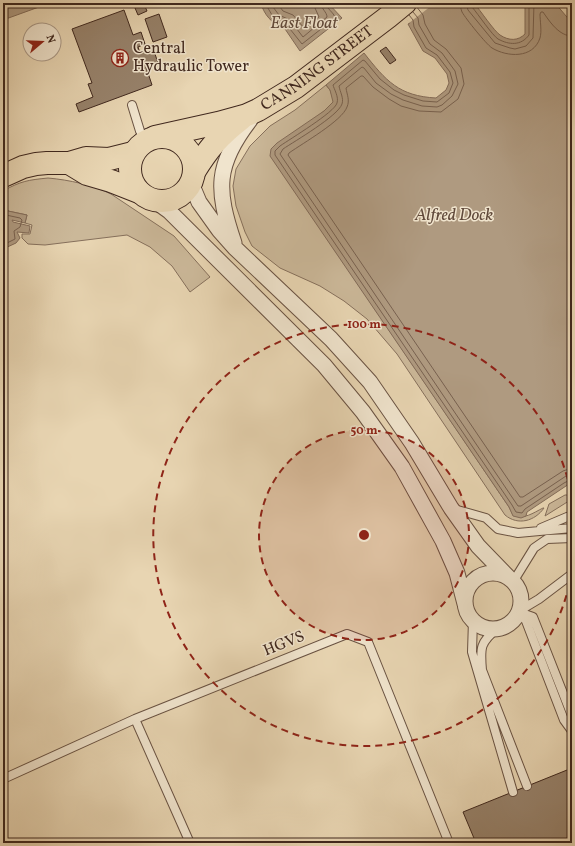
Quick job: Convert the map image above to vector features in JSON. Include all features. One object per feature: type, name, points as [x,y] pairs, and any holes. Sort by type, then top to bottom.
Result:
[{"type":"highway","name":"CANNING STREET","points":[[192,178],[202,158],[226,131],[252,112],[296,87],[401,6]]},
{"type":"highway","name":"CANNING STREET","points":[[3,176],[23,167],[36,164],[69,163],[86,158],[109,159],[145,144],[252,112]]},
{"type":"highway","points":[[69,163],[87,174],[111,181],[147,196],[169,200],[182,194],[192,178],[192,156],[184,145],[170,137],[145,144],[129,166],[130,174],[135,186],[147,196]]},
{"type":"street","points":[[235,248],[228,227],[221,188],[221,178],[226,158],[252,112]]},
{"type":"street","points":[[147,196],[169,211],[324,365],[363,412],[402,467],[443,540],[457,573],[468,613],[480,626],[498,628],[507,625],[514,619],[521,602],[517,587],[478,546],[451,508],[412,444],[370,382],[331,339],[235,248],[219,230],[199,202],[192,178]]},
{"type":"street","points":[[465,604],[469,586],[475,579],[492,573],[501,574],[511,580]]},
{"type":"lane","points":[[132,105],[145,144]]},
{"type":"lane","points":[[451,508],[486,518],[498,529],[518,533],[572,528]]},
{"type":"lane","points":[[535,531],[566,517],[572,516]]},
{"type":"lane","points":[[511,580],[534,548],[547,539],[572,538]]},
{"type":"lane","points":[[518,611],[539,599],[572,574]]},
{"type":"lane","points":[[518,611],[533,617],[535,633],[564,720],[572,731]]},
{"type":"lane","points":[[473,620],[472,652],[513,792]]},
{"type":"lane","points":[[498,628],[486,637],[481,652],[482,670],[527,786]]},
{"type":"lane","points":[[535,633],[571,715]]},
{"type":"lane","name":"HGVS","points":[[3,778],[135,719],[347,634],[368,642],[449,843]]},
{"type":"lane","points":[[135,719],[190,843]]},
{"type":"shaded area","points":[[326,85],[330,90],[334,101],[271,156],[513,515],[521,517],[532,514],[544,508],[531,519],[521,521],[505,515],[397,354],[367,319],[344,301],[320,286],[280,268],[252,246],[245,232],[236,206],[233,186],[236,169],[250,146],[270,126],[295,110]]},
{"type":"shaded area","points":[[48,178],[81,183],[111,194],[174,236],[210,277],[190,292],[172,266],[150,247],[127,235],[45,245],[28,244],[22,238],[22,234],[30,234],[32,225],[25,223],[27,215],[8,211],[3,201],[3,191],[15,185],[35,179]]},
{"type":"shaded area","points":[[565,495],[572,495],[572,499],[545,516],[549,504]]},
{"type":"water","points":[[3,3],[50,3],[3,20]]},
{"type":"water","name":"East Float","points":[[261,3],[328,3],[342,18],[300,51],[283,26],[276,24],[269,18]]},
{"type":"water","name":"Alfred Dock","points":[[395,3],[474,3],[497,33],[510,39],[519,38],[525,34],[525,3],[555,3],[572,23],[572,482],[527,512],[526,516],[521,518],[513,516],[509,507],[270,156],[271,149],[277,143],[324,111],[333,102],[330,90],[326,85],[364,53],[379,72],[394,85],[403,90],[423,97],[436,98],[446,90],[449,83],[447,74],[435,58],[423,51],[408,24],[410,23]]},
{"type":"water","points":[[3,201],[8,211],[27,215],[25,223],[12,220],[13,222],[30,226],[29,233],[17,232],[20,238],[16,243],[3,249]]},
{"type":"pier","points":[[394,3],[435,3],[409,23]]},
{"type":"building","points":[[144,4],[147,11],[138,15],[135,8]]},
{"type":"building","name":"Central Hydraulic Tower","points":[[124,10],[133,35],[141,32],[145,44],[138,47],[140,53],[153,48],[158,63],[146,67],[152,85],[79,112],[76,104],[93,97],[88,84],[92,83],[72,29]]},
{"type":"building","points":[[159,14],[167,37],[153,42],[145,19]]},
{"type":"building","points":[[386,47],[396,60],[390,64],[380,51]]},
{"type":"building","points":[[572,768],[572,836],[554,843],[476,843],[463,812]]},
{"type":"place","name":"Central Hydraulic Tower","points":[[120,58]]}]
